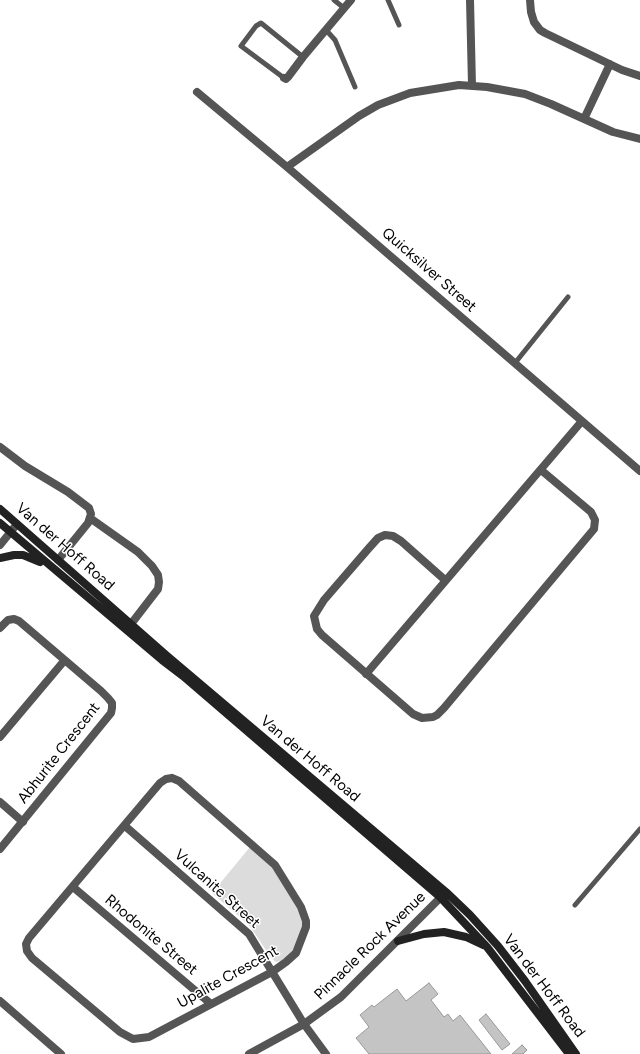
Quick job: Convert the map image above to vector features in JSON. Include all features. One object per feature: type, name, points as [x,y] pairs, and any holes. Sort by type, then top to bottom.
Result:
[{"type":"main road","name":"Van der Hoff Road","points":[[0,509],[443,895],[487,947],[569,1054]]},
{"type":"main road","name":"Van der Hoff Road","points":[[0,523],[443,895],[470,915],[498,946],[525,981],[576,1054]]},
{"type":"main road","points":[[0,558],[23,555],[49,565]]},
{"type":"main road","points":[[398,941],[424,934],[444,932],[466,937],[487,947]]},
{"type":"street","points":[[284,78],[288,77],[303,56],[351,0]]},
{"type":"street","points":[[470,0],[472,85]]},
{"type":"street","points":[[530,0],[532,17],[540,30],[555,39],[640,76]]},
{"type":"street","points":[[584,119],[610,64]]},
{"type":"street","points":[[287,167],[360,116],[390,100],[422,90],[459,85],[472,85],[525,94],[613,132],[640,139]]},
{"type":"street","name":"Quicksilver Street","points":[[198,92],[640,471]]},
{"type":"street","points":[[366,674],[582,421]]},
{"type":"street","points":[[0,447],[25,466],[85,504],[90,511],[88,523],[58,560]]},
{"type":"street","points":[[445,580],[401,541],[393,536],[385,535],[378,538],[369,548],[324,600],[314,616],[317,629],[366,674],[413,714],[422,718],[433,717],[444,708],[594,529],[595,520],[591,512],[541,470]]},
{"type":"street","points":[[90,518],[138,552],[152,566],[158,575],[158,589],[131,624]]},
{"type":"street","points":[[0,544],[17,524]]},
{"type":"street","name":"Abhurite Crescent","points":[[0,628],[8,620],[14,619],[19,622],[108,698],[112,704],[110,713],[0,849]]},
{"type":"street","points":[[0,737],[64,661]]},
{"type":"street","name":"Upalite Crescent","points":[[166,779],[176,779],[275,865],[301,907],[306,921],[306,927],[296,953],[272,972],[149,1037],[134,1039],[120,1032],[32,958],[27,951],[26,944],[29,938],[125,826],[160,783],[166,779]]},
{"type":"street","name":"Abhurite Crescent","points":[[0,802],[23,822]]},
{"type":"street","name":"Vulcanite Street","points":[[125,826],[242,927],[253,941],[304,1024],[326,1054]]},
{"type":"street","name":"Rhodonite Street","points":[[72,887],[211,1004]]},
{"type":"street","name":"Pinnacle Rock Avenue","points":[[249,1054],[304,1024],[341,997],[443,895]]},
{"type":"street","points":[[0,1001],[61,1054]]},
{"type":"lane","points":[[334,0],[344,8]]},
{"type":"lane","points":[[388,0],[399,25]]},
{"type":"lane","points":[[284,78],[241,46],[256,26],[261,24],[303,56]]},
{"type":"lane","points":[[326,30],[335,40],[355,87]]},
{"type":"lane","points":[[515,363],[568,297]]},
{"type":"lane","points":[[575,905],[640,829]]},
{"type":"shaded area","points":[[250,847],[267,860],[292,896],[301,916],[303,927],[290,956],[284,960],[276,962],[271,958],[250,926],[212,893]]},
{"type":"building","points":[[429,983],[438,994],[431,1000],[444,1017],[448,1014],[453,1021],[460,1015],[491,1054],[369,1054],[356,1038],[369,1027],[360,1015],[372,1005],[374,1007],[397,989],[406,1001]]},
{"type":"building","points":[[486,1014],[510,1044],[502,1050],[479,1020]]},
{"type":"building","points":[[522,1045],[527,1050],[523,1054],[512,1054]]}]
